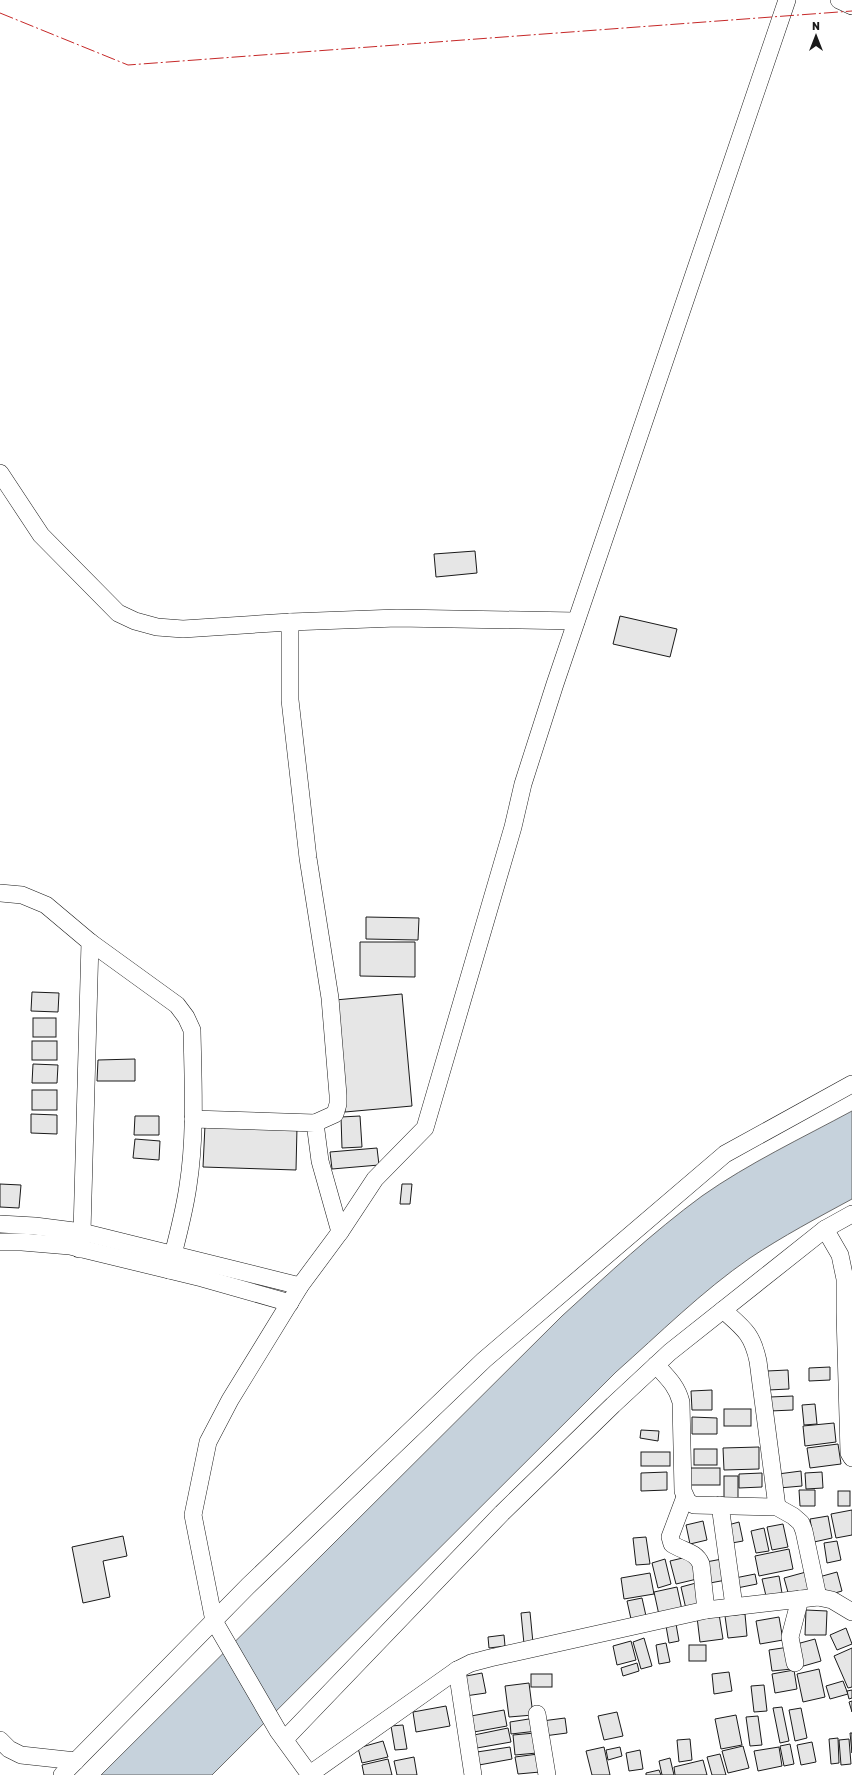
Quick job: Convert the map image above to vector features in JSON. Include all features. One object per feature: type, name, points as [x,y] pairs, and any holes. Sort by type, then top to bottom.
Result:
[{"type":"street","points":[[787,0],[576,621],[523,784],[512,827],[425,1128],[375,1179],[340,1232],[300,1286],[230,1400],[208,1442],[193,1515],[218,1627],[281,1735],[310,1775],[457,1670],[471,1663],[706,1610],[734,1606],[818,1597],[832,1600],[852,1612]]},
{"type":"street","points":[[839,0],[852,6]]},
{"type":"street","points":[[0,473],[41,535],[118,613],[136,621],[157,627],[183,629],[290,622],[397,618],[576,621]]},
{"type":"street","points":[[193,1119],[315,1123],[335,1114],[338,1104],[330,998],[308,858],[290,700],[290,622]]},
{"type":"street","points":[[0,893],[22,896],[46,905],[90,942],[177,1005],[186,1017],[192,1030],[193,1119],[188,1187],[174,1254],[169,1270]]},
{"type":"street","points":[[81,1241],[90,942]]},
{"type":"street","points":[[62,1775],[218,1627],[484,1360],[725,1154],[852,1084]]},
{"type":"street","points":[[315,1123],[320,1161],[340,1232]]},
{"type":"street","points":[[281,1735],[502,1513],[656,1365],[825,1229],[852,1214]]},
{"type":"street","points":[[0,1224],[35,1226],[169,1270],[290,1303]]},
{"type":"street","points":[[825,1229],[840,1255],[845,1279],[849,1453],[852,1458]]},
{"type":"street","points":[[0,1242],[22,1242],[70,1246],[81,1241],[174,1254],[300,1286]]},
{"type":"street","points":[[723,1310],[744,1328],[754,1344],[758,1361],[777,1507]]},
{"type":"street","points":[[656,1365],[678,1390],[681,1402],[683,1491],[688,1502],[694,1505],[720,1504],[777,1507],[793,1516],[803,1527],[810,1553],[818,1597]]},
{"type":"street","points":[[685,1497],[670,1537],[672,1544],[678,1549],[688,1551],[699,1559],[701,1564],[706,1610]]},
{"type":"street","points":[[720,1504],[734,1606]]},
{"type":"street","points":[[795,1663],[790,1637],[800,1599]]},
{"type":"street","points":[[457,1670],[473,1775]]},
{"type":"street","points":[[537,1714],[548,1775]]},
{"type":"street","points":[[0,1740],[9,1749],[21,1755],[76,1761]]},
{"type":"shaded area","points":[[852,1111],[852,1199],[762,1250],[732,1271],[715,1284],[616,1372],[212,1775],[101,1775],[562,1316],[630,1254],[702,1196],[720,1184],[776,1151]]},
{"type":"building","points":[[475,551],[477,573],[436,577],[434,554]]},
{"type":"building","points":[[620,616],[677,629],[670,657],[613,644]]},
{"type":"building","points":[[366,917],[419,918],[418,940],[366,939]]},
{"type":"building","points":[[360,942],[415,942],[415,977],[360,976]]},
{"type":"building","points":[[32,992],[59,993],[58,1012],[31,1011]]},
{"type":"building","points":[[402,994],[412,1106],[345,1112],[335,1000]]},
{"type":"building","points":[[33,1018],[56,1018],[56,1037],[33,1037]]},
{"type":"building","points":[[32,1041],[57,1041],[57,1060],[32,1060]]},
{"type":"building","points":[[135,1059],[135,1081],[97,1081],[98,1060]]},
{"type":"building","points":[[33,1064],[58,1065],[57,1083],[32,1083]]},
{"type":"building","points":[[32,1090],[57,1090],[57,1110],[32,1110]]},
{"type":"building","points":[[31,1114],[57,1115],[57,1134],[31,1133]]},
{"type":"building","points":[[135,1116],[159,1116],[159,1135],[134,1135]]},
{"type":"building","points":[[360,1116],[362,1147],[342,1148],[341,1117]]},
{"type":"building","points":[[205,1125],[297,1127],[296,1170],[203,1167]]},
{"type":"building","points":[[135,1139],[160,1141],[159,1160],[133,1158]]},
{"type":"building","points":[[377,1148],[379,1165],[332,1169],[330,1152]]},
{"type":"building","points":[[0,1184],[21,1185],[19,1208],[0,1207]]},
{"type":"building","points":[[402,1184],[412,1184],[410,1204],[400,1204]]},
{"type":"building","points":[[830,1367],[830,1380],[809,1381],[809,1368]]},
{"type":"building","points":[[788,1370],[789,1389],[768,1390],[767,1371]]},
{"type":"building","points":[[712,1390],[712,1410],[692,1410],[691,1391]]},
{"type":"building","points":[[793,1396],[793,1410],[770,1411],[770,1397]]},
{"type":"building","points":[[815,1404],[817,1424],[804,1425],[802,1405]]},
{"type":"building","points":[[724,1409],[751,1409],[751,1426],[724,1426]]},
{"type":"building","points":[[692,1417],[717,1418],[717,1434],[692,1434]]},
{"type":"building","points":[[834,1423],[836,1442],[805,1446],[803,1426]]},
{"type":"building","points":[[641,1430],[659,1431],[658,1441],[640,1438]]},
{"type":"building","points":[[838,1444],[841,1464],[810,1468],[807,1448]]},
{"type":"building","points":[[759,1447],[759,1469],[724,1470],[723,1448]]},
{"type":"building","points":[[694,1449],[717,1449],[717,1465],[694,1465]]},
{"type":"building","points":[[641,1452],[670,1452],[670,1466],[641,1466]]},
{"type":"building","points":[[686,1468],[720,1468],[720,1485],[686,1485]]},
{"type":"building","points":[[801,1471],[802,1486],[779,1488],[778,1474]]},
{"type":"building","points":[[667,1472],[667,1490],[641,1491],[641,1473]]},
{"type":"building","points":[[822,1472],[823,1488],[806,1489],[805,1473]]},
{"type":"building","points":[[762,1473],[762,1487],[739,1488],[739,1474]]},
{"type":"building","points":[[724,1476],[738,1476],[738,1498],[724,1498]]},
{"type":"building","points":[[799,1490],[815,1490],[815,1506],[800,1506]]},
{"type":"building","points":[[838,1491],[850,1491],[850,1506],[838,1506]]},
{"type":"building","points":[[852,1510],[852,1535],[836,1538],[831,1514]]},
{"type":"building","points":[[828,1516],[832,1538],[814,1542],[810,1519]]},
{"type":"building","points":[[703,1521],[707,1540],[690,1544],[686,1525]]},
{"type":"building","points":[[739,1522],[743,1541],[732,1543],[728,1525]]},
{"type":"building","points":[[783,1524],[788,1547],[772,1550],[767,1527]]},
{"type":"building","points":[[764,1528],[769,1551],[756,1553],[751,1531]]},
{"type":"building","points":[[123,1536],[127,1556],[103,1561],[110,1597],[83,1603],[72,1547]]},
{"type":"building","points":[[646,1537],[650,1564],[636,1565],[633,1538]]},
{"type":"building","points":[[837,1541],[841,1560],[827,1563],[824,1543]]},
{"type":"building","points":[[789,1549],[793,1569],[759,1576],[755,1556]]},
{"type":"building","points":[[691,1556],[697,1579],[676,1584],[670,1561]]},
{"type":"building","points":[[665,1559],[671,1584],[658,1588],[652,1563]]},
{"type":"building","points":[[722,1559],[726,1580],[710,1583],[706,1562]]},
{"type":"building","points":[[806,1572],[811,1590],[789,1596],[784,1578]]},
{"type":"building","points":[[837,1572],[842,1591],[824,1596],[819,1577]]},
{"type":"building","points":[[650,1573],[654,1594],[624,1599],[621,1578]]},
{"type":"building","points":[[755,1574],[757,1584],[737,1588],[735,1578]]},
{"type":"building","points":[[779,1576],[782,1593],[766,1596],[762,1579]]},
{"type":"building","points":[[696,1583],[701,1605],[686,1609],[681,1587]]},
{"type":"building","points":[[677,1587],[682,1610],[659,1615],[654,1592]]},
{"type":"building","points":[[642,1598],[646,1616],[631,1619],[627,1601]]},
{"type":"building","points":[[806,1610],[827,1611],[826,1635],[805,1635]]},
{"type":"building","points":[[530,1612],[533,1643],[524,1644],[521,1613]]},
{"type":"building","points":[[719,1614],[723,1639],[700,1642],[697,1617]]},
{"type":"building","points":[[745,1614],[747,1636],[728,1638],[725,1616]]},
{"type":"building","points":[[779,1617],[783,1640],[760,1644],[756,1621]]},
{"type":"building","points":[[676,1624],[679,1641],[669,1643],[666,1626]]},
{"type":"building","points":[[846,1628],[852,1644],[837,1650],[830,1635]]},
{"type":"building","points":[[504,1635],[505,1646],[489,1648],[488,1637]]},
{"type":"building","points":[[644,1638],[652,1666],[641,1669],[633,1642]]},
{"type":"building","points":[[815,1639],[821,1661],[800,1667],[793,1645]]},
{"type":"building","points":[[631,1641],[636,1660],[617,1665],[613,1646]]},
{"type":"building","points":[[666,1643],[670,1662],[659,1664],[656,1645]]},
{"type":"building","points":[[689,1645],[706,1645],[706,1661],[689,1661]]},
{"type":"building","points":[[789,1647],[792,1669],[772,1671],[769,1650]]},
{"type":"building","points":[[852,1648],[852,1687],[848,1688],[834,1656]]},
{"type":"building","points":[[637,1663],[639,1671],[623,1676],[621,1668]]},
{"type":"building","points":[[819,1669],[825,1697],[803,1702],[797,1674]]},
{"type":"building","points":[[794,1670],[797,1689],[775,1693],[772,1674]]},
{"type":"building","points":[[729,1672],[732,1691],[714,1694],[712,1674]]},
{"type":"building","points":[[482,1673],[486,1693],[465,1696],[461,1677]]},
{"type":"building","points":[[531,1674],[552,1674],[552,1687],[531,1687]]},
{"type":"building","points":[[843,1681],[848,1694],[830,1699],[826,1686]]},
{"type":"building","points":[[529,1683],[533,1715],[509,1717],[505,1686]]},
{"type":"building","points":[[764,1685],[767,1711],[754,1712],[751,1686]]},
{"type":"building","points":[[852,1690],[852,1698],[849,1699],[847,1691]]},
{"type":"building","points":[[852,1701],[852,1712],[849,1702]]},
{"type":"building","points":[[446,1706],[450,1726],[416,1732],[413,1712]]},
{"type":"building","points":[[782,1707],[789,1741],[780,1743],[773,1708]]},
{"type":"building","points":[[801,1708],[807,1738],[795,1741],[789,1710]]},
{"type":"building","points":[[504,1710],[507,1726],[474,1732],[471,1716]]},
{"type":"building","points":[[617,1712],[623,1736],[604,1740],[598,1716]]},
{"type":"building","points":[[736,1715],[742,1745],[721,1749],[715,1719]]},
{"type":"building","points":[[758,1716],[762,1745],[750,1746],[746,1717]]},
{"type":"building","points":[[535,1718],[537,1731],[511,1734],[510,1722]]},
{"type":"building","points":[[565,1718],[567,1733],[544,1736],[542,1721]]},
{"type":"building","points":[[403,1725],[407,1749],[395,1750],[391,1726]]},
{"type":"building","points":[[508,1728],[511,1742],[477,1748],[474,1735]]},
{"type":"building","points":[[535,1733],[537,1753],[515,1755],[513,1735]]},
{"type":"building","points":[[850,1733],[852,1733],[852,1753]]},
{"type":"building","points":[[838,1738],[839,1763],[831,1764],[829,1739]]},
{"type":"building","points":[[690,1739],[692,1760],[679,1762],[677,1740]]},
{"type":"building","points":[[849,1739],[851,1764],[841,1765],[839,1740]]},
{"type":"building","points":[[383,1741],[388,1757],[362,1763],[358,1748]]},
{"type":"building","points":[[812,1742],[816,1762],[801,1765],[797,1745]]},
{"type":"building","points":[[790,1744],[794,1764],[784,1766],[780,1746]]},
{"type":"building","points":[[743,1746],[749,1768],[728,1773],[722,1751]]},
{"type":"building","points":[[510,1747],[512,1759],[479,1765],[477,1752]]},
{"type":"building","points":[[604,1747],[610,1775],[592,1775],[586,1751]]},
{"type":"building","points":[[620,1747],[622,1756],[608,1760],[606,1750]]},
{"type":"building","points":[[779,1747],[782,1766],[758,1771],[754,1751]]},
{"type":"building","points":[[640,1750],[643,1769],[629,1771],[626,1753]]},
{"type":"building","points":[[538,1754],[540,1772],[518,1774],[515,1757]]},
{"type":"building","points":[[720,1754],[726,1775],[712,1775],[707,1757]]},
{"type":"building","points":[[414,1757],[417,1775],[397,1775],[394,1761]]},
{"type":"building","points":[[670,1758],[674,1775],[662,1775],[659,1761]]},
{"type":"building","points":[[388,1759],[392,1775],[364,1775],[362,1765]]},
{"type":"building","points":[[703,1760],[707,1775],[675,1775],[674,1767]]},
{"type":"building","points":[[659,1770],[661,1775],[646,1775],[646,1773]]},
{"type":"power","points":[[0,13],[128,65],[852,11]]}]
